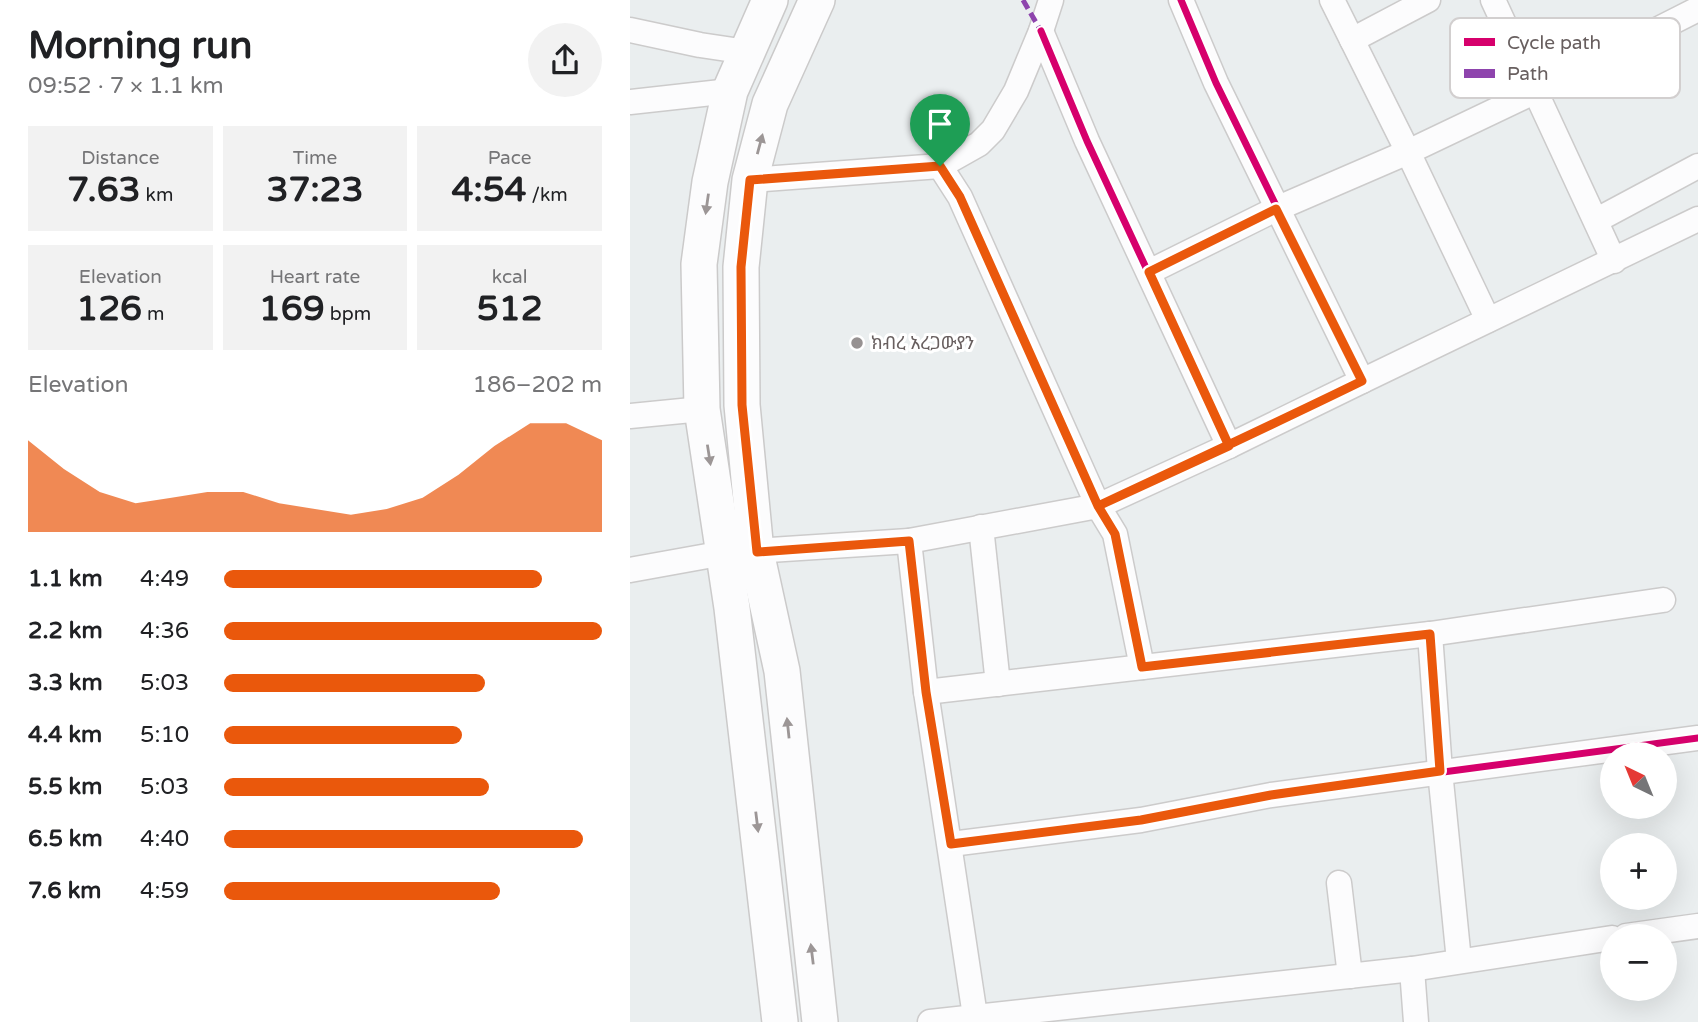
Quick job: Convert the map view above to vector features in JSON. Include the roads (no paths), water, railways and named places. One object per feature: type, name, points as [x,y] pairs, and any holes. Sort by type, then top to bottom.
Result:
[{"type":"main road","points":[[770,0],[730,92],[710,182],[699,264],[702,409],[740,553],[782,671],[820,1022]]},
{"type":"main road","points":[[780,1022],[740,553],[741,267],[750,180],[770,104],[817,0]]},
{"type":"street","points":[[750,180],[940,166],[979,144],[993,130],[1016,91],[1051,0]]},
{"type":"street","points":[[1181,0],[1216,83],[1362,381]]},
{"type":"street","points":[[1332,0],[1488,320]]},
{"type":"street","points":[[1352,40],[1428,0]]},
{"type":"street","points":[[1493,0],[1502,18]]},
{"type":"street","points":[[1680,18],[1698,9]]},
{"type":"street","points":[[630,30],[747,52]]},
{"type":"street","points":[[1041,31],[1087,141],[1229,446]]},
{"type":"street","points":[[630,102],[730,92]]},
{"type":"street","points":[[1149,272],[1276,209],[1408,152],[1521,98]]},
{"type":"street","points":[[1539,98],[1614,261]]},
{"type":"street","points":[[940,166],[960,197],[1098,506],[1115,534],[1142,667]]},
{"type":"street","points":[[1597,220],[1698,166]]},
{"type":"street","points":[[630,570],[740,553],[909,541],[1098,506],[1229,446],[1698,219]]},
{"type":"street","points":[[630,416],[702,409]]},
{"type":"street","points":[[981,527],[998,684]]},
{"type":"street","points":[[909,541],[926,692],[975,1017]]},
{"type":"street","points":[[926,692],[1430,634],[1663,600]]},
{"type":"street","points":[[1430,634],[1440,771],[1459,961]]},
{"type":"street","points":[[951,844],[1141,820],[1271,795],[1440,771],[1698,738]]},
{"type":"street","points":[[1339,883],[1350,976]]},
{"type":"street","points":[[1677,929],[1698,926]]},
{"type":"street","points":[[930,1022],[975,1017],[1013,1018],[1412,970],[1600,940]]},
{"type":"street","points":[[1412,970],[1416,1022]]},
{"type":"place","name":"ክብረ አረጋውያን","points":[[857,343]]}]
